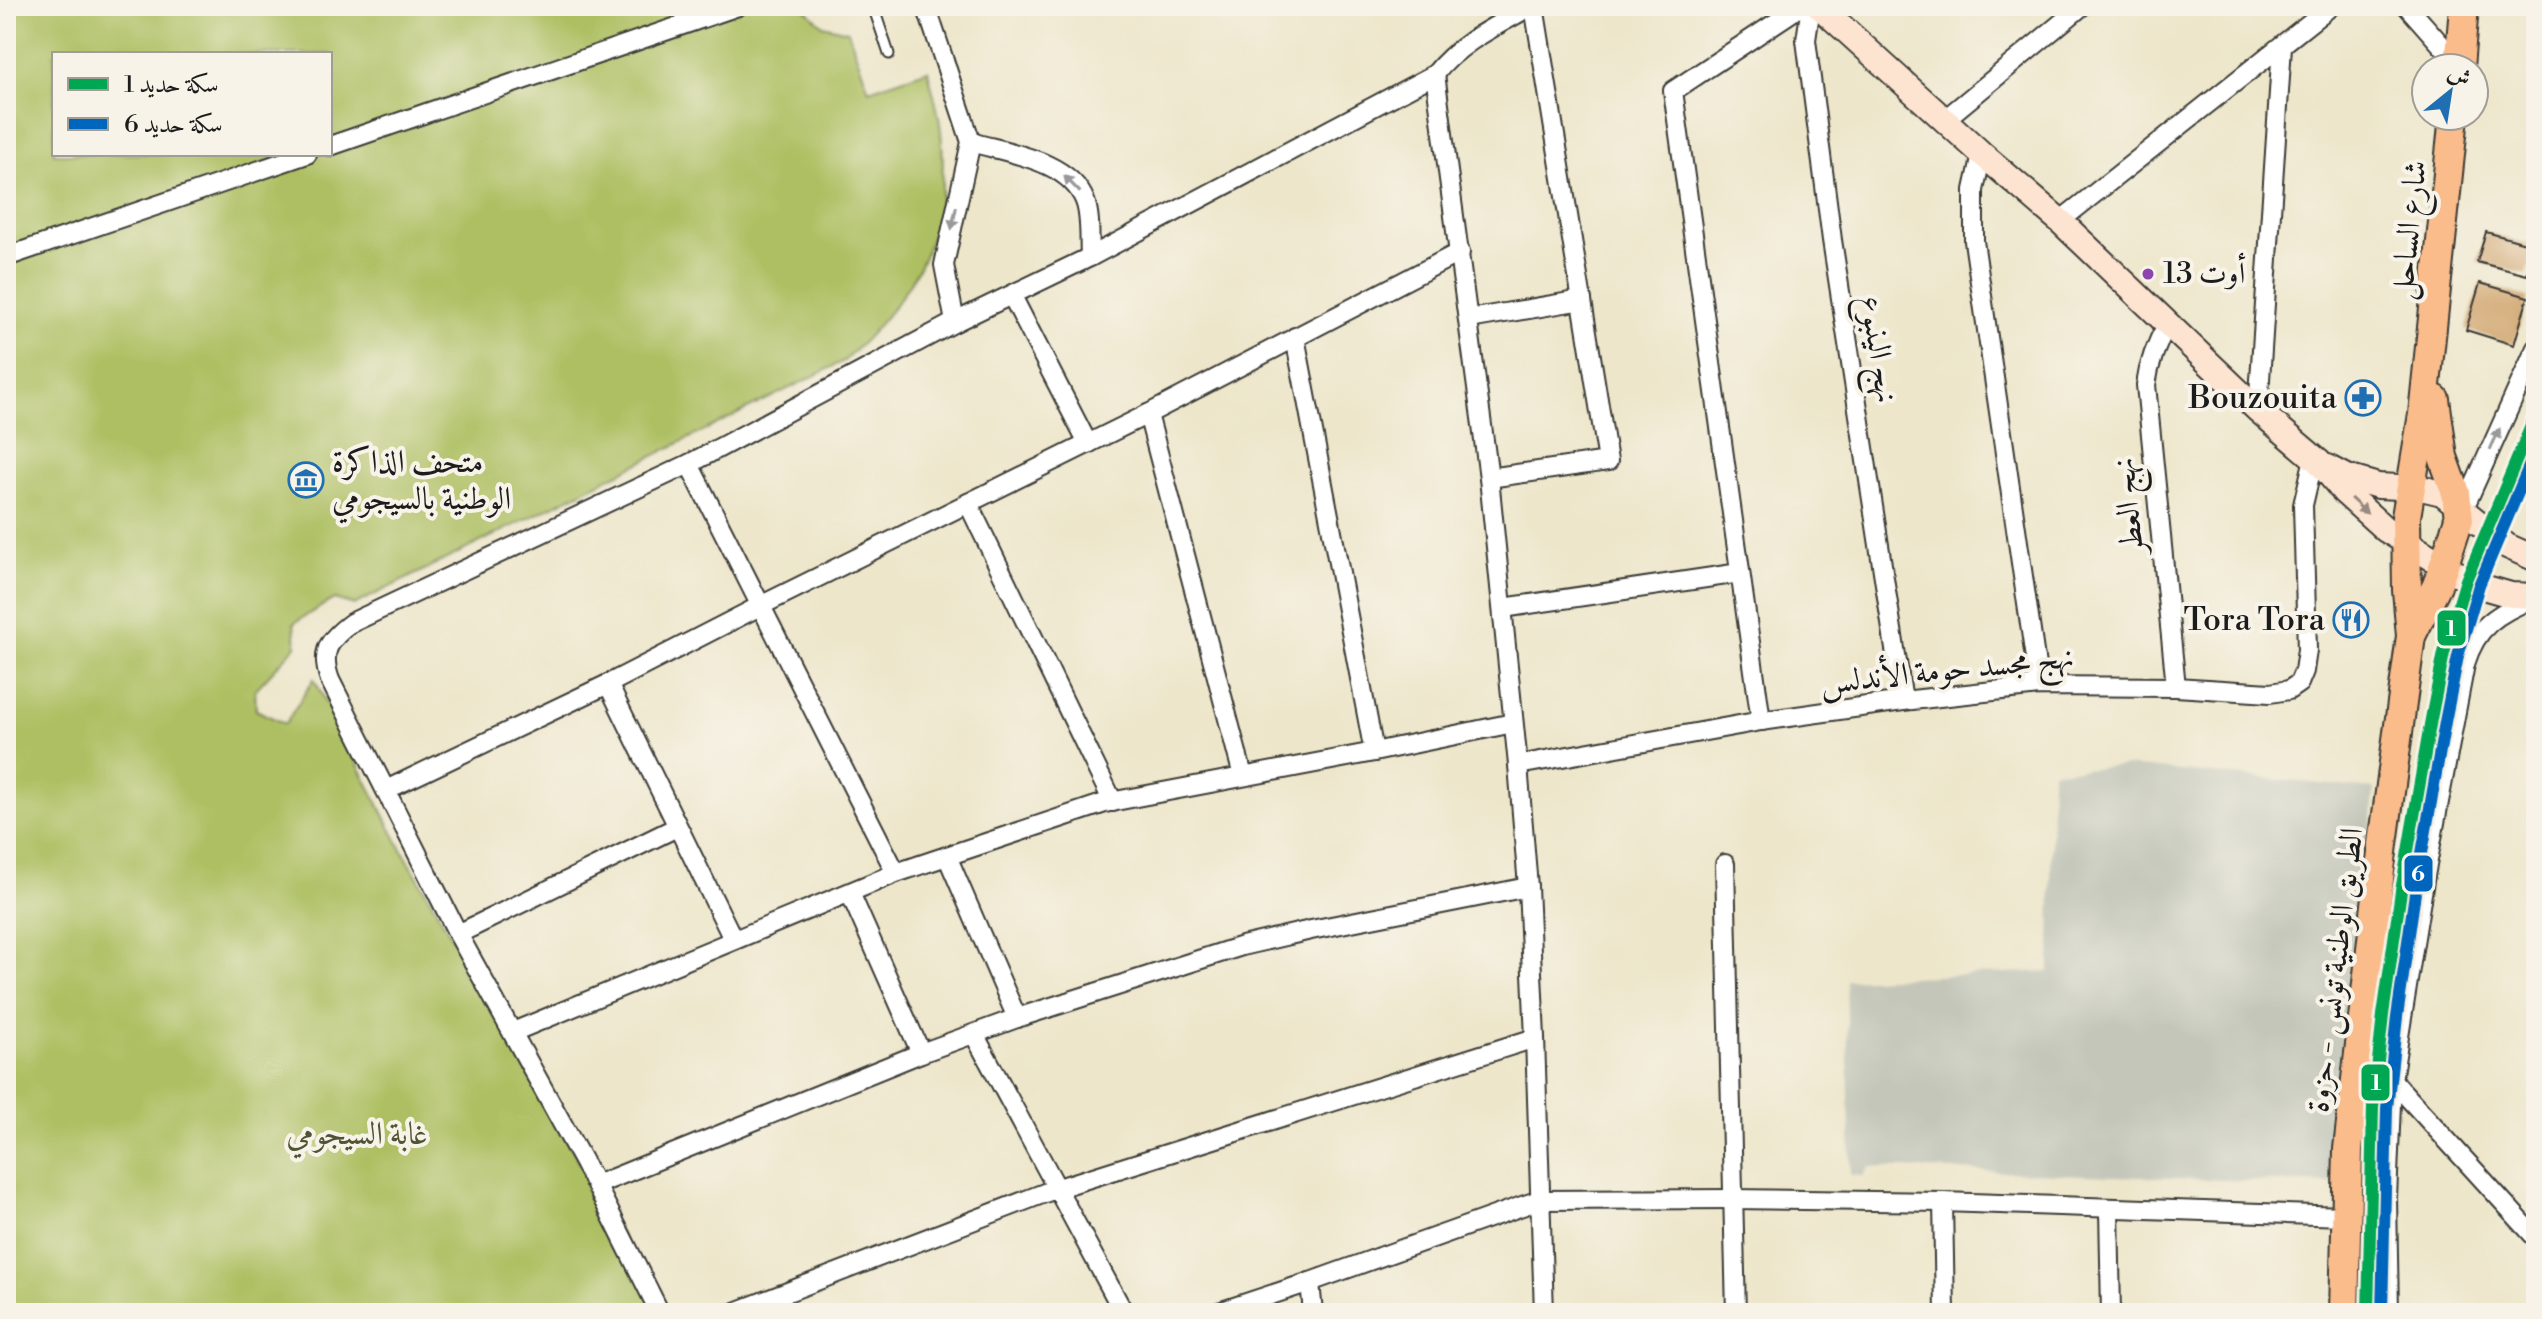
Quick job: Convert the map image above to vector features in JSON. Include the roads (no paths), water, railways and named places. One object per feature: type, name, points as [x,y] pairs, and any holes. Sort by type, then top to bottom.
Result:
[{"type":"main road","points":[[2460,52],[2464,6]]},
{"type":"main road","name":"شارع الساحل","points":[[2406,544],[2406,517],[2431,351],[2452,132]]},
{"type":"main road","name":"شارع الساحل","points":[[2431,351],[2441,447],[2461,512]]},
{"type":"main road","points":[[2444,567],[2461,512]]},
{"type":"main road","name":"الطريق الوطنية تونس - حزوة","points":[[2344,1313],[2345,1216],[2351,1116],[2411,636],[2406,544]]},
{"type":"main road","name":"الطريق الوطنية تونس - حزوة","points":[[2411,636],[2444,567]]},
{"type":"street","points":[[332,145],[738,6]]},
{"type":"street","points":[[926,6],[971,142],[944,265],[955,322]]},
{"type":"street","points":[[660,1313],[596,1185],[458,934],[330,680],[324,664],[328,647],[336,635],[351,623],[689,464],[955,322],[1090,257],[1435,74],[1455,51],[1469,41],[1532,6],[1608,461],[1489,478]]},
{"type":"street","points":[[1761,721],[1673,91],[1801,6]]},
{"type":"street","name":"نهج الينبوع","points":[[1811,6],[1806,40],[1826,194],[1903,701]]},
{"type":"street","points":[[1819,6],[2060,221],[2258,410],[2316,460],[2365,512],[2406,544],[2476,585],[2493,591],[2536,596]]},
{"type":"street","points":[[1944,120],[2082,6]]},
{"type":"street","points":[[2060,221],[2331,6]]},
{"type":"street","points":[[2407,6],[2446,52]]},
{"type":"street","points":[[2258,410],[2282,46]]},
{"type":"street","points":[[1435,74],[1489,478],[1518,765],[1528,887],[1544,1313]]},
{"type":"street","points":[[971,142],[1056,169],[1079,187],[1087,204],[1090,257]]},
{"type":"street","points":[[1982,154],[1974,190],[1974,241],[2039,686]]},
{"type":"street","points":[[6,257],[301,156]]},
{"type":"street","points":[[386,790],[608,684],[1148,414],[1460,252]]},
{"type":"street","points":[[1012,296],[1088,444]]},
{"type":"street","points":[[1469,319],[1582,300]]},
{"type":"street","name":"نهج العطر","points":[[2168,323],[2154,348],[2146,385],[2176,687]]},
{"type":"street","points":[[1295,337],[1374,752]]},
{"type":"street","points":[[2461,512],[2536,348]]},
{"type":"street","points":[[1148,414],[1243,776]]},
{"type":"street","points":[[2316,460],[2362,482],[2442,493],[2461,512],[2507,546],[2536,559]]},
{"type":"street","name":"نهج مجسد حومة الأندلس","points":[[1518,765],[1761,721],[2039,686],[2176,687],[2270,693],[2289,690],[2299,683],[2307,650],[2303,505],[2316,460]]},
{"type":"street","points":[[689,464],[896,873]]},
{"type":"street","points":[[968,503],[1113,802]]},
{"type":"street","points":[[1503,608],[1740,573]]},
{"type":"street","points":[[2389,1313],[2387,1198],[2392,1080],[2424,881],[2468,657],[2478,634],[2489,622],[2536,596]]},
{"type":"street","points":[[608,684],[733,939]]},
{"type":"street","points":[[513,1032],[896,873],[1113,802],[1513,723]]},
{"type":"street","points":[[458,934],[677,827]]},
{"type":"street","points":[[947,856],[1017,1018]]},
{"type":"street","points":[[1725,864],[1736,1313]]},
{"type":"street","points":[[596,1185],[921,1053],[1017,1018],[1242,946],[1528,887]]},
{"type":"street","points":[[850,893],[921,1053]]},
{"type":"street","points":[[974,1034],[1124,1313]]},
{"type":"street","points":[[733,1313],[1055,1189],[1535,1038]]},
{"type":"street","points":[[2392,1080],[2536,1238]]},
{"type":"street","points":[[1216,1313],[1539,1200],[1943,1202],[2345,1216]]},
{"type":"street","points":[[1943,1202],[1945,1313]]},
{"type":"street","points":[[2109,1209],[2111,1313]]},
{"type":"street","points":[[1310,1282],[1313,1313]]},
{"type":"lane","points":[[873,6],[889,54]]},
{"type":"rail line","name":"1","points":[[2368,1313],[2373,1107],[2401,891],[2431,719],[2444,653],[2466,580],[2536,414]]},
{"type":"rail line","name":"6","points":[[2382,1313],[2387,1108],[2415,893],[2445,722],[2458,656],[2479,585],[2536,450]]},
{"type":"place","name":"13 أوت","points":[[2148,274]]},
{"type":"place","name":"Bouzouita","points":[[2363,398]]},
{"type":"place","name":"متحف الذاكرة الوطنية بالسيجومي","points":[[306,480]]},
{"type":"place","name":"Tora Tora","points":[[2351,620]]},
{"type":"park label","name":"غابة السيجومي","points":[[357,1134]]}]
